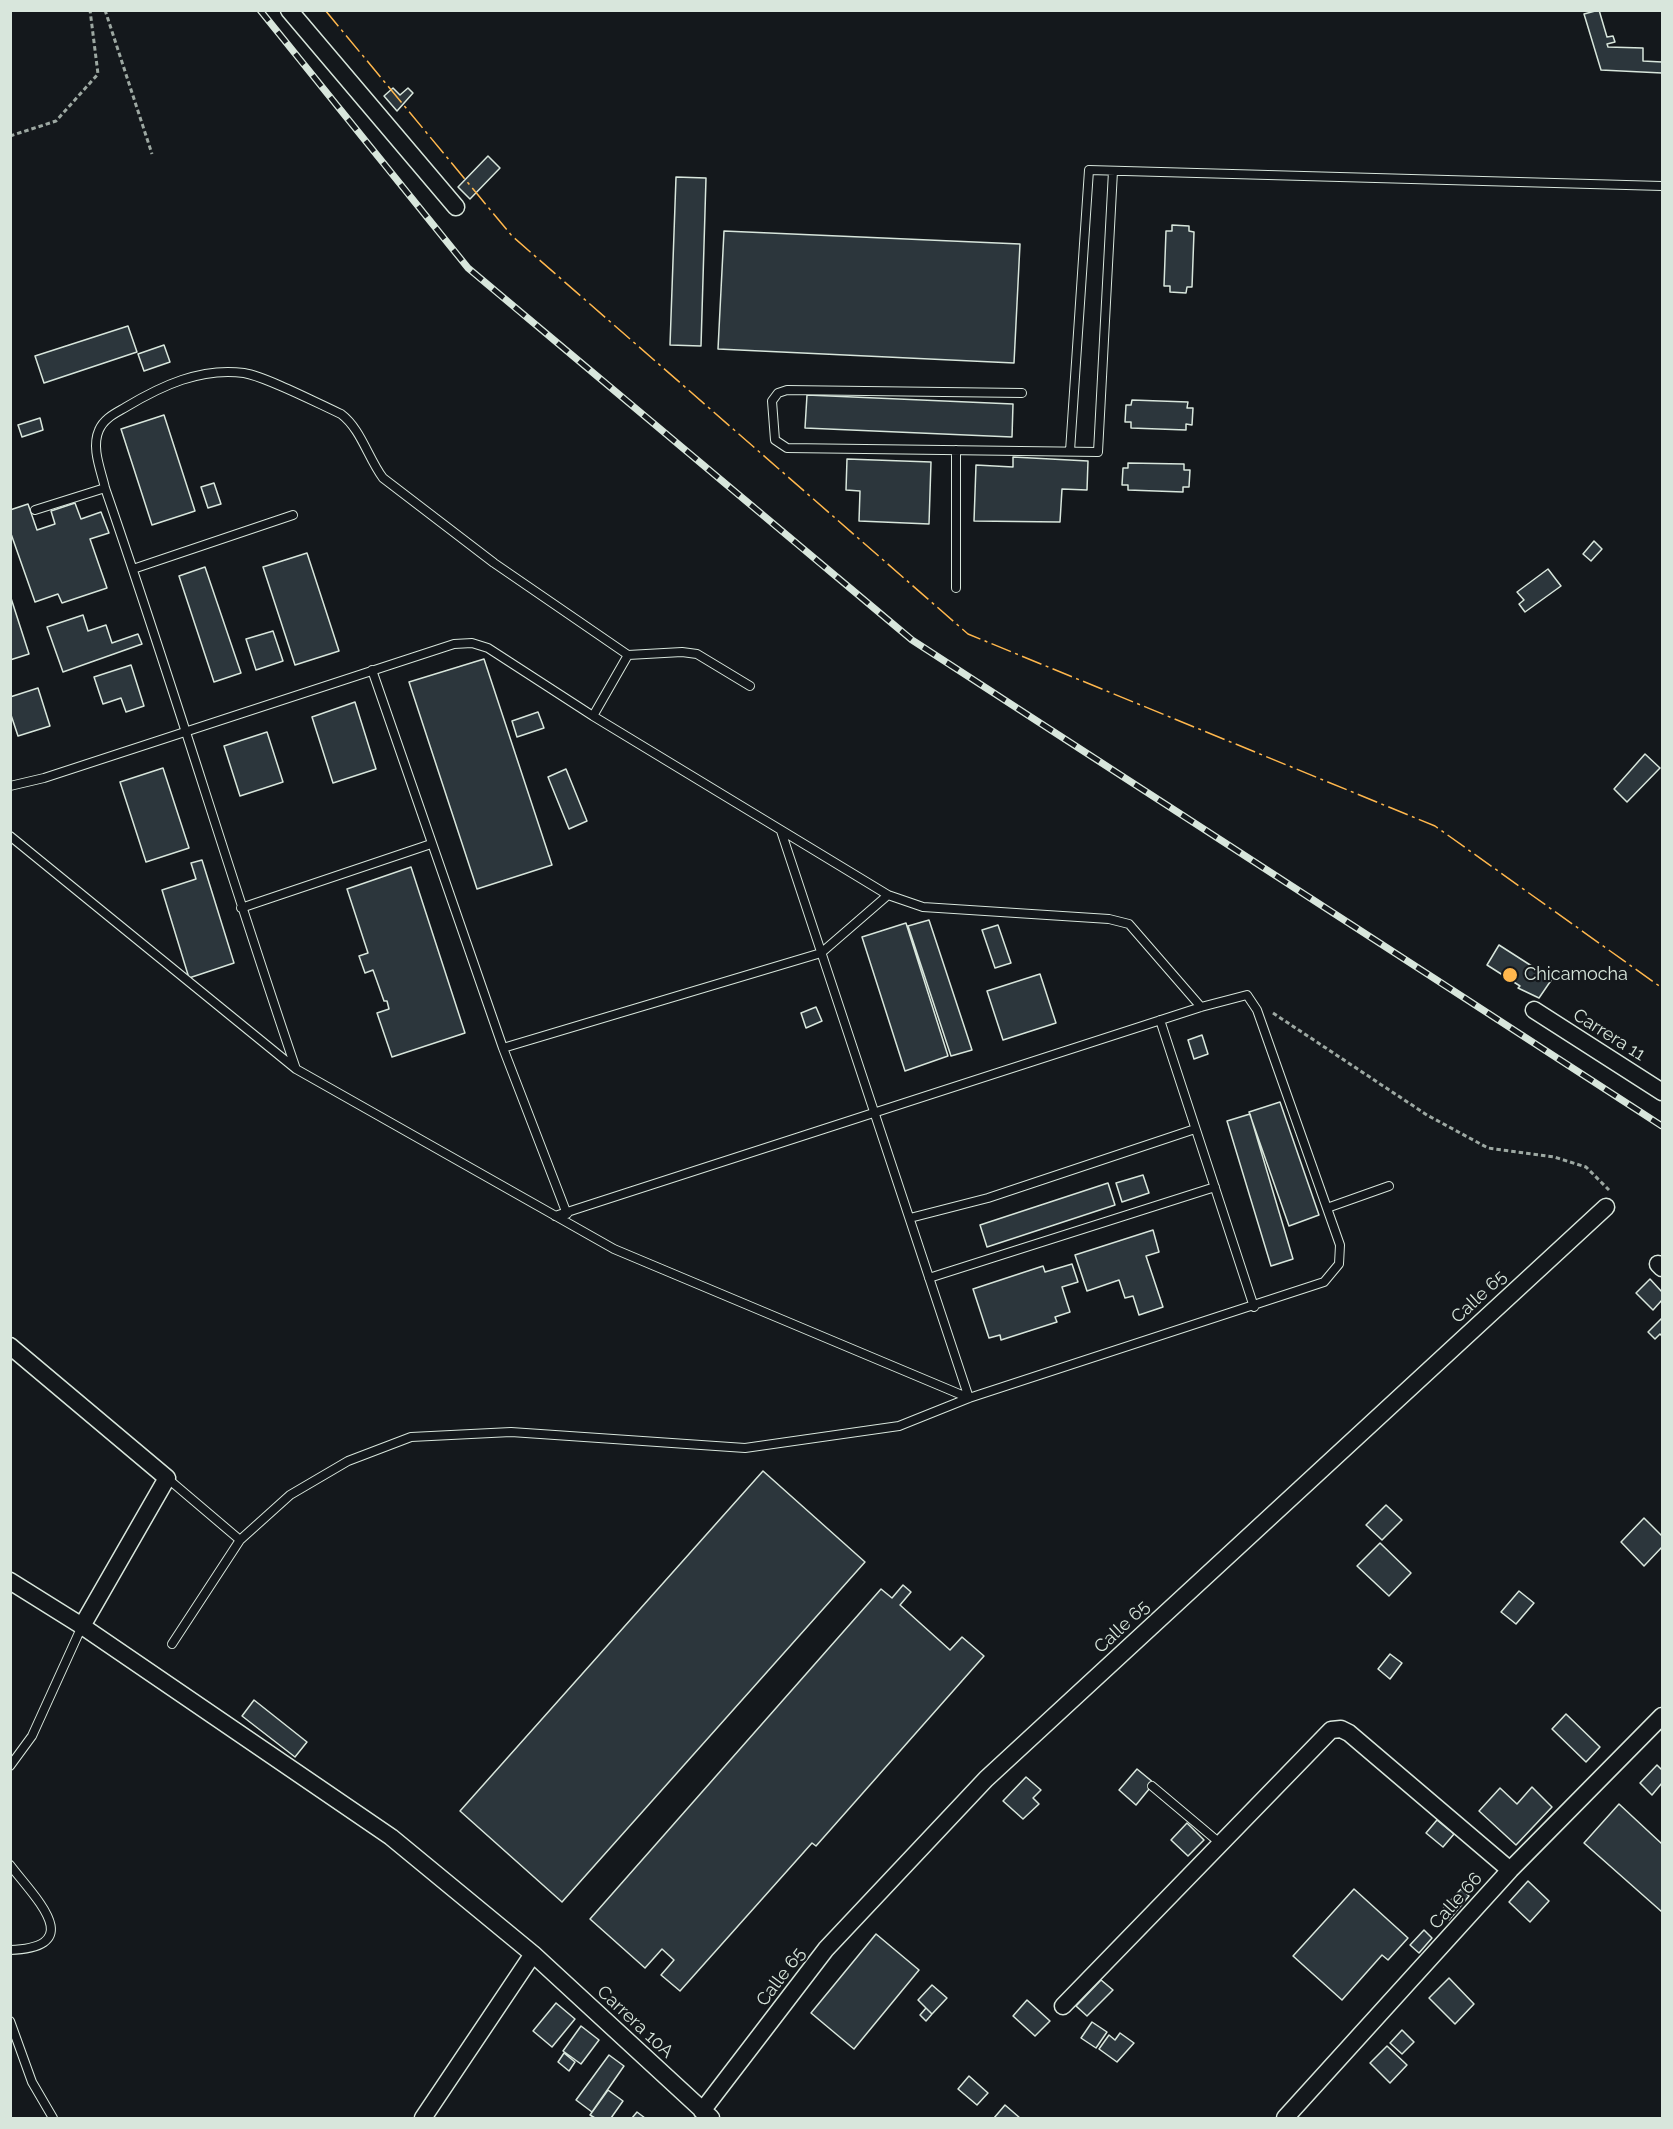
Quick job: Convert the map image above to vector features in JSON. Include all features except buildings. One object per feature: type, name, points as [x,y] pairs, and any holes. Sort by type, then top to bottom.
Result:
[{"type":"street","points":[[289,10],[456,207]]},
{"type":"street","name":"Carrera 11","points":[[1534,1010],[1662,1092]]},
{"type":"street","name":"Calle 65","points":[[707,2115],[826,1949],[986,1779],[1606,1207]]},
{"type":"street","points":[[10,1346],[168,1478],[82,1626]]},
{"type":"street","name":"Carrera 10A","points":[[10,1581],[82,1626],[391,1837],[533,1954],[707,2115]]},
{"type":"street","name":"Calle 66","points":[[1285,2118],[1510,1869],[1662,1716]]},
{"type":"street","points":[[1063,2006],[1331,1730],[1341,1728],[1510,1869]]},
{"type":"street","points":[[423,2118],[533,1954]]},
{"type":"lane","points":[[1070,451],[1089,170],[1662,186]]},
{"type":"lane","points":[[1022,393],[788,390],[778,393],[772,400],[775,440],[787,448],[1098,452],[1113,171]]},
{"type":"lane","points":[[296,1069],[241,908],[186,731],[105,488],[95,450],[98,432],[104,421],[159,388],[186,378],[245,373],[341,414],[352,422],[372,463],[383,478],[494,563],[628,655],[682,652],[697,654],[750,686]]},
{"type":"lane","points":[[956,450],[956,588]]},
{"type":"lane","points":[[35,510],[105,488]]},
{"type":"lane","points":[[133,569],[293,515]]},
{"type":"lane","points":[[10,786],[44,778],[454,644],[472,643],[488,648],[593,716],[888,895],[923,907],[1109,919],[1129,924],[1202,1007]]},
{"type":"lane","points":[[593,716],[628,655]]},
{"type":"lane","points":[[372,670],[503,1048],[567,1214]]},
{"type":"lane","points":[[781,831],[969,1398]]},
{"type":"lane","points":[[10,836],[296,1069],[614,1249],[969,1398]]},
{"type":"lane","points":[[241,908],[431,844]]},
{"type":"lane","points":[[503,1048],[821,952],[888,895]]},
{"type":"lane","points":[[172,1644],[240,1540],[290,1495],[348,1461],[411,1437],[511,1432],[745,1448],[899,1426],[969,1398],[1254,1307],[1324,1282],[1339,1264],[1340,1245],[1257,1010],[1247,995],[1160,1020],[555,1216]]},
{"type":"lane","points":[[1160,1020],[1254,1307]]},
{"type":"lane","points":[[910,1218],[988,1198],[1195,1129]]},
{"type":"lane","points":[[1327,1208],[1389,1186]]},
{"type":"lane","points":[[929,1278],[1215,1187]]},
{"type":"lane","points":[[168,1478],[240,1540]]},
{"type":"lane","points":[[10,1766],[32,1736],[82,1626]]},
{"type":"lane","points":[[1152,1786],[1221,1845]]},
{"type":"lane","points":[[10,1865],[47,1913],[52,1927],[50,1938],[41,1947],[10,1950]]},
{"type":"lane","points":[[10,2022],[32,2082],[53,2118]]},
{"type":"path","points":[[10,136],[56,121],[98,74],[90,10]]},
{"type":"path","points":[[105,10],[152,154]]},
{"type":"path","points":[[1247,995],[1427,1115],[1488,1148],[1554,1157],[1586,1167],[1608,1189],[1611,1197],[1606,1207]]},
{"type":"railway","points":[[260,10],[468,268],[912,640],[1662,1126]]},
{"type":"power","points":[[325,10],[512,236],[968,634],[1435,826],[1662,988]]},
{"type":"place","name":"Chicamocha","points":[[1510,975]]}]
